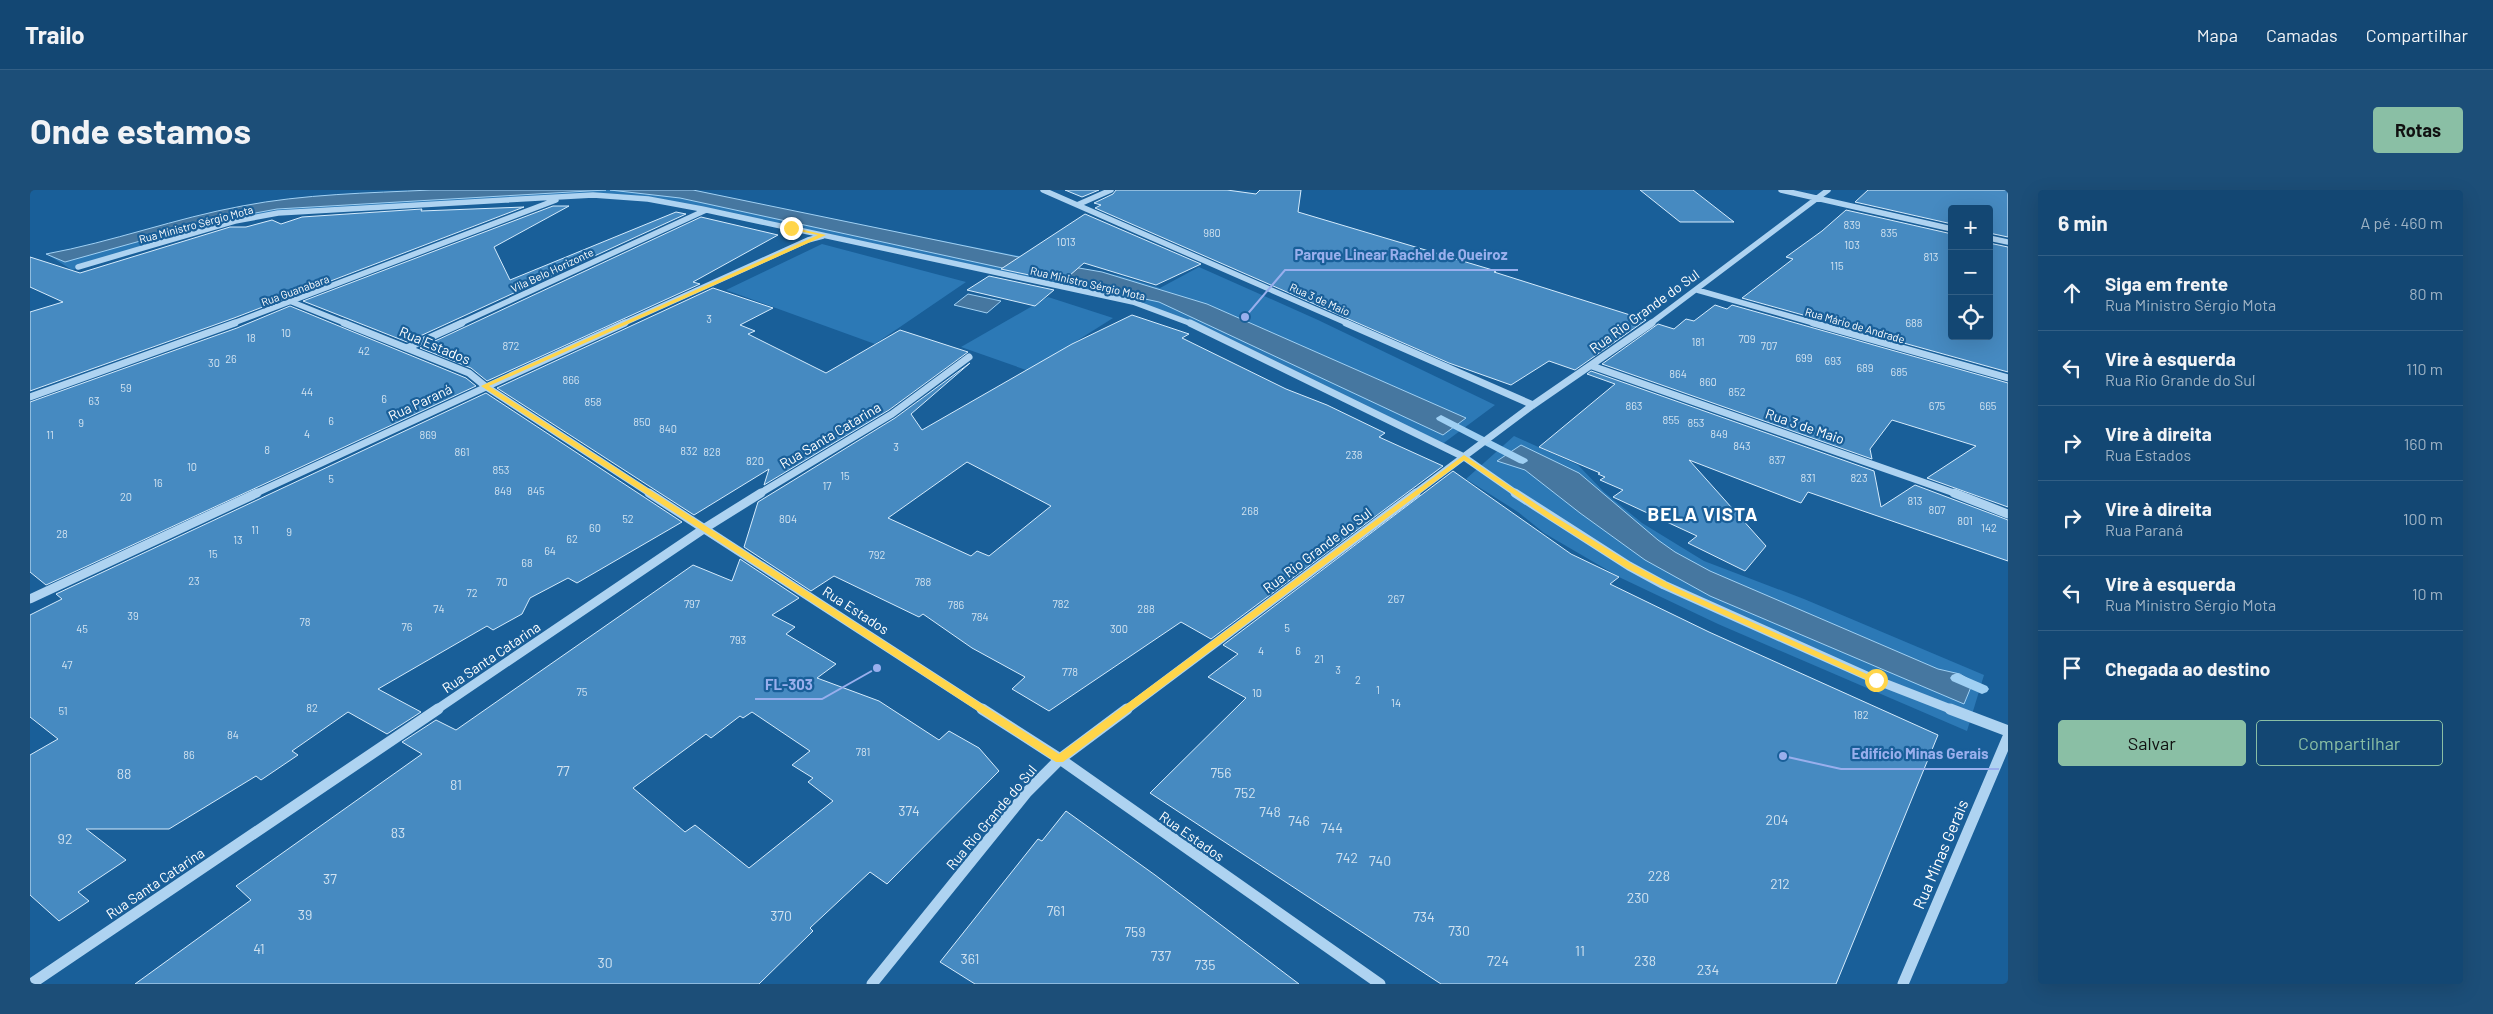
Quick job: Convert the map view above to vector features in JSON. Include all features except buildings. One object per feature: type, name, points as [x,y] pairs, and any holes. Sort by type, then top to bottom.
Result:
[{"type":"street","name":"Rua 3 de Maio","points":[[1043,190],[1533,405]]},
{"type":"street","points":[[1077,205],[1111,190]]},
{"type":"street","points":[[1781,190],[1948,228]]},
{"type":"street","name":"Rua Rio Grande do Sul","points":[[872,984],[1027,792],[1060,759],[1533,405],[1592,366],[1697,290],[1828,190]]},
{"type":"street","name":"Rua Ministro Sérgio Mota","points":[[78,267],[235,221],[278,213],[593,194],[648,199],[706,210],[1133,302],[1184,320],[1466,456],[1552,518],[1629,566],[1664,585],[1876,680],[2008,731]]},
{"type":"street","name":"Rua Guanabara","points":[[30,397],[292,302],[566,196]]},
{"type":"street","name":"Vila Belo Horizonte","points":[[407,348],[706,210]]},
{"type":"street","name":"Rua Paraná","points":[[30,600],[485,386],[808,240],[824,235]]},
{"type":"street","points":[[1993,239],[2008,242]]},
{"type":"street","name":"Rua Mário de Andrade","points":[[1697,290],[2008,378]]},
{"type":"street","name":"Rua Estados","points":[[292,302],[469,373],[485,386],[1060,759],[1380,984]]},
{"type":"street","name":"Rua Santa Catarina","points":[[31,984],[706,528],[824,453],[892,414],[969,357]]},
{"type":"street","name":"Rua 3 de Maio","points":[[1592,366],[1932,484],[2008,514]]},
{"type":"street","name":"Rua Minas Gerais","points":[[1903,984],[2008,737]]},
{"type":"shaded area","points":[[431,190],[606,190],[277,209],[212,221],[65,262],[46,254],[217,211],[265,202],[336,195]]},
{"type":"shaded area","points":[[462,190],[686,190],[1121,276],[1160,288],[1199,267],[1318,320],[1495,405],[1441,445],[1172,315],[1087,292],[674,204],[580,195],[278,213],[207,230],[72,270],[50,256],[222,212]]},
{"type":"shaded area","points":[[610,190],[693,190],[1033,260],[1102,272],[1207,304],[1466,418],[1443,435],[1159,302],[680,198]]},
{"type":"shaded area","points":[[822,244],[966,282],[875,344],[726,290]]},
{"type":"shaded area","points":[[968,294],[1001,301],[987,313],[954,305]]},
{"type":"shaded area","points":[[1048,297],[1113,318],[1029,371],[961,347]]},
{"type":"shaded area","points":[[1514,436],[1578,465],[1604,492],[1642,523],[1704,561],[1804,599],[1984,675],[1967,731],[1718,624],[1621,578],[1544,533],[1518,512],[1466,479]]},
{"type":"shaded area","points":[[1521,445],[1579,473],[1658,540],[1675,552],[1710,571],[1938,669],[1960,674],[1973,682],[1964,704],[1710,596],[1645,560],[1525,470],[1497,461]]},
{"type":"waterway","points":[[1441,418],[1523,461]]},
{"type":"waterway","points":[[1957,678],[1982,689]]},
{"type":"place","name":"Parque Linear Rachel de Queiroz","points":[[1245,317]]},
{"type":"place","name":"FL-303","points":[[877,668]]},
{"type":"place","name":"Edifício Minas Gerais","points":[[1783,756]]},
{"type":"district","name":"BELA VISTA","points":[[1703,513]]},
{"type":"route","points":[[791,228],[824,235],[808,240],[485,386],[1060,759],[1464,457],[1552,518],[1629,566],[1664,585],[1876,680]]}]
